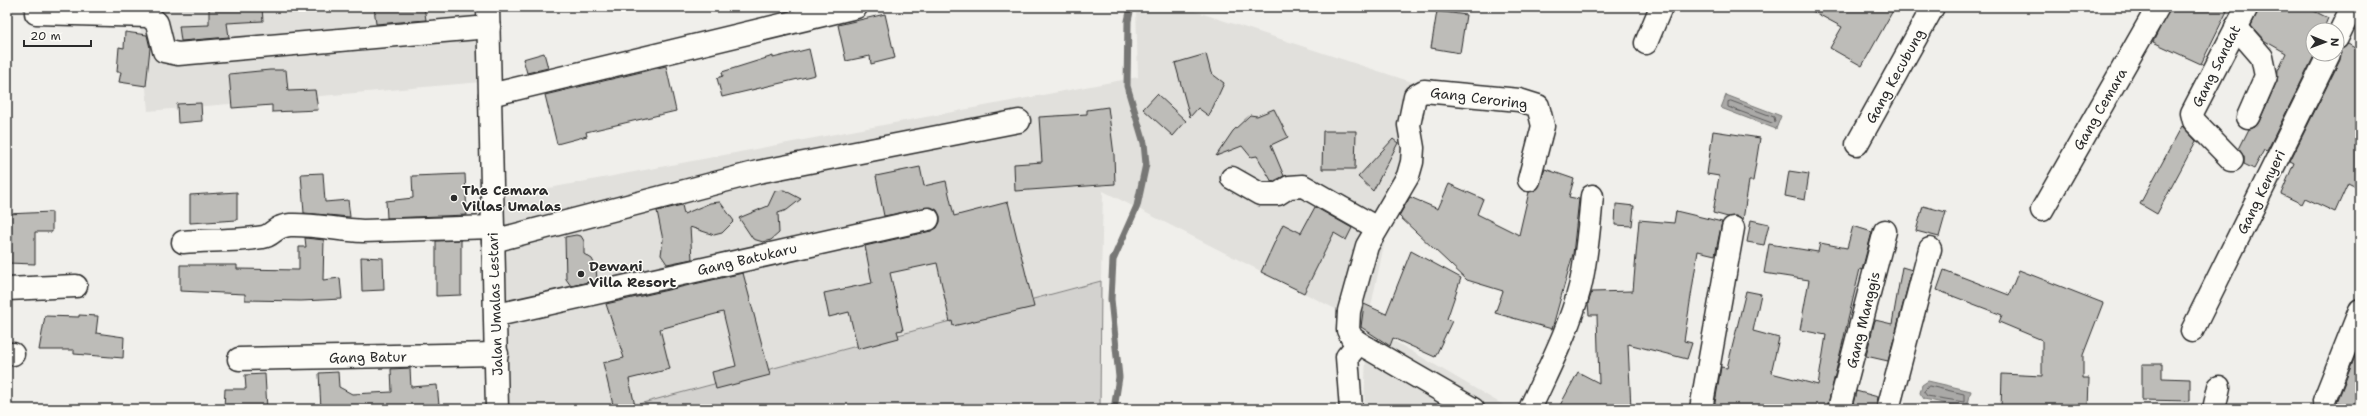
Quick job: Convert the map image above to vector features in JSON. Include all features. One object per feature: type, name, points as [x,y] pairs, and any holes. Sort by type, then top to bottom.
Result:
[{"type":"street","points":[[490,95],[856,7]]},
{"type":"street","points":[[1646,43],[1662,7]]},
{"type":"street","name":"Gang Kecubung","points":[[1857,144],[1933,7]]},
{"type":"street","name":"Gang Cemara","points":[[2042,210],[2158,7]]},
{"type":"street","name":"Gang Sandat","points":[[2232,160],[2194,122],[2192,113],[2247,7]]},
{"type":"street","points":[[2345,22],[2352,7]]},
{"type":"street","points":[[36,13],[149,16],[157,23],[164,51],[178,54],[488,17]]},
{"type":"street","name":"Jalan Umalas Lestari","points":[[488,17],[497,354],[497,409]]},
{"type":"street","points":[[2236,27],[2262,57],[2266,76],[2248,117]]},
{"type":"street","name":"Gang Kenyeri","points":[[2192,331],[2325,62]]},
{"type":"street","name":"Gang Ceroring","points":[[1359,343],[1350,334],[1348,320],[1367,246],[1408,176],[1412,162],[1413,148],[1409,125],[1411,108],[1415,96],[1424,91],[1519,100],[1538,106],[1542,126],[1529,180]]},
{"type":"street","points":[[183,242],[265,237],[280,226],[327,226],[342,230],[363,231],[493,234],[758,172],[1019,122]]},
{"type":"street","points":[[1232,178],[1260,194],[1278,194],[1289,187],[1303,186],[1377,228]]},
{"type":"street","points":[[1530,409],[1568,326],[1580,288],[1586,254],[1592,196]]},
{"type":"street","name":"Gang Batukaru","points":[[496,315],[928,219]]},
{"type":"street","points":[[1702,409],[1733,228]]},
{"type":"street","name":"Gang Manggis","points":[[1839,409],[1885,231]]},
{"type":"street","points":[[1888,409],[1930,249]]},
{"type":"street","points":[[7,289],[76,286]]},
{"type":"street","points":[[2324,402],[2360,310]]},
{"type":"street","points":[[1351,409],[1347,356],[1359,343],[1473,409]]},
{"type":"street","name":"Gang Batur","points":[[239,359],[497,354]]},
{"type":"street","points":[[2214,409],[2219,387]]},
{"type":"shaded area","points":[[139,7],[496,7],[493,81],[148,111]]},
{"type":"shaded area","points":[[1136,7],[1182,7],[1418,84],[1367,325],[1103,191],[1101,281],[620,409],[503,409],[496,198],[1138,77]]},
{"type":"shaded area","points":[[1101,281],[1100,409],[620,409]]},
{"type":"shaded area","points":[[1367,325],[1510,409],[1364,409]]},
{"type":"water","points":[[1726,95],[1781,116],[1776,129],[1721,108]]},
{"type":"water","points":[[1928,381],[1971,391],[1967,408],[1924,399],[1920,393],[1922,385]]},
{"type":"building","points":[[209,7],[262,7],[263,21],[227,23],[229,37],[181,41],[179,26],[209,25]]},
{"type":"building","points":[[374,7],[424,7],[426,20],[376,24]]},
{"type":"building","points":[[1805,7],[1895,7],[1862,66],[1830,48],[1842,27]]},
{"type":"building","points":[[2170,7],[2229,7],[2201,64],[2153,42]]},
{"type":"building","points":[[2259,7],[2306,7],[2328,18],[2326,22],[2305,22],[2305,62],[2311,62],[2267,151],[2264,150],[2254,169],[2244,164],[2244,157],[2239,149],[2249,129],[2255,127],[2259,122],[2277,81],[2278,70],[2286,53],[2265,41],[2251,26]]},
{"type":"building","points":[[1437,11],[1466,15],[1460,53],[1431,48]]},
{"type":"building","points":[[885,14],[895,58],[871,64],[870,56],[846,61],[838,25]]},
{"type":"building","points":[[125,32],[147,35],[150,48],[146,86],[119,82],[121,72],[117,72],[119,47],[124,48]]},
{"type":"building","points":[[2348,44],[2360,51],[2360,189],[2348,183],[2335,212],[2305,198],[2302,204],[2281,194],[2294,163],[2290,161],[2339,62],[2345,62],[2345,46]]},
{"type":"building","points":[[809,49],[815,75],[722,97],[717,78],[723,76],[722,72],[773,56],[773,58]]},
{"type":"building","points":[[544,53],[548,68],[527,73],[523,59]]},
{"type":"building","points":[[1206,54],[1211,73],[1224,83],[1209,116],[1198,108],[1190,117],[1175,63]]},
{"type":"building","points":[[666,66],[676,111],[586,132],[587,136],[557,144],[545,95]]},
{"type":"building","points":[[286,70],[288,91],[315,90],[318,110],[272,112],[272,105],[232,108],[229,74]]},
{"type":"building","points":[[1157,94],[1186,121],[1173,136],[1143,109]]},
{"type":"building","points":[[201,103],[202,121],[178,123],[177,104]]},
{"type":"building","points":[[1108,107],[1114,155],[1115,184],[1015,191],[1014,164],[1042,162],[1039,117],[1087,114],[1087,110]]},
{"type":"building","points":[[1274,109],[1288,137],[1271,145],[1284,176],[1272,182],[1257,156],[1251,157],[1242,146],[1216,156],[1233,131],[1250,115],[1257,116]]},
{"type":"building","points":[[2182,126],[2196,141],[2157,214],[2140,204]]},
{"type":"building","points":[[1323,131],[1356,131],[1355,169],[1322,169]]},
{"type":"building","points":[[1713,131],[1760,138],[1753,181],[1749,181],[1743,220],[1736,216],[1728,217],[1713,213],[1719,176],[1707,174]]},
{"type":"building","points":[[1393,139],[1398,143],[1373,191],[1358,177]]},
{"type":"building","points":[[920,167],[924,186],[946,181],[954,216],[1008,202],[1034,307],[953,326],[952,321],[950,322],[937,263],[890,273],[903,330],[897,331],[899,338],[858,349],[849,312],[829,317],[824,293],[872,283],[865,246],[931,231],[937,228],[940,222],[940,216],[937,210],[931,207],[884,216],[876,176]]},
{"type":"building","points":[[1545,169],[1574,179],[1569,197],[1579,199],[1573,254],[1552,329],[1495,313],[1503,291],[1467,280],[1399,216],[1410,197],[1438,209],[1449,184],[1483,199],[1477,214],[1519,235],[1529,192],[1538,188]]},
{"type":"building","points":[[1789,171],[1809,174],[1805,200],[1785,196]]},
{"type":"building","points":[[323,173],[325,202],[348,200],[350,217],[304,213],[301,174]]},
{"type":"building","points":[[465,174],[467,215],[387,218],[386,201],[413,198],[412,176]]},
{"type":"building","points":[[784,190],[801,199],[787,210],[778,213],[779,233],[771,240],[763,242],[753,239],[739,218],[768,206],[775,191]]},
{"type":"building","points":[[237,192],[237,220],[190,223],[190,195]]},
{"type":"building","points":[[720,202],[734,221],[722,233],[714,235],[690,227],[692,259],[667,264],[661,255],[663,240],[657,211],[682,205],[684,214],[710,203]]},
{"type":"building","points":[[1616,204],[1634,206],[1632,226],[1615,225]]},
{"type":"building","points":[[1923,206],[1946,212],[1939,237],[1916,231]]},
{"type":"building","points":[[1315,207],[1352,228],[1346,240],[1334,233],[1304,293],[1261,272],[1283,224],[1301,233]]},
{"type":"building","points":[[1676,211],[1722,222],[1715,255],[1698,251],[1684,341],[1692,343],[1687,359],[1628,344],[1631,409],[1558,409],[1578,372],[1599,383],[1597,315],[1589,315],[1588,303],[1592,292],[1633,291],[1639,220],[1674,223]]},
{"type":"building","points":[[52,212],[52,232],[35,232],[35,264],[7,263],[7,214]]},
{"type":"building","points":[[1751,220],[1769,224],[1764,245],[1747,242]]},
{"type":"building","points":[[1853,226],[1872,232],[1862,270],[1860,269],[1827,409],[1714,409],[1721,367],[1727,368],[1746,291],[1761,294],[1753,331],[1779,338],[1771,373],[1818,385],[1826,335],[1800,330],[1809,280],[1764,273],[1769,244],[1818,252],[1820,243],[1847,248]]},
{"type":"building","points":[[576,235],[581,236],[584,241],[584,254],[592,259],[596,267],[597,280],[571,286],[566,279],[565,237]]},
{"type":"building","points":[[305,238],[324,240],[323,280],[340,278],[342,299],[301,301],[245,300],[245,294],[180,291],[180,265],[237,265],[237,269],[299,270],[299,247],[306,247]]},
{"type":"building","points":[[461,240],[461,295],[436,296],[436,241]]},
{"type":"building","points":[[1411,251],[1461,278],[1447,319],[1452,321],[1435,357],[1393,338],[1390,346],[1361,327],[1364,304],[1386,314]]},
{"type":"building","points":[[361,257],[383,258],[384,290],[362,291]]},
{"type":"building","points":[[1902,267],[1912,270],[1888,361],[1866,356],[1875,320],[1892,324]]},
{"type":"building","points":[[1944,270],[2009,295],[2019,270],[2103,303],[2083,355],[2083,378],[2089,378],[2088,409],[2001,409],[2002,374],[2042,376],[2042,340],[1999,322],[2002,315],[1937,290]]},
{"type":"building","points":[[743,273],[770,375],[716,389],[712,372],[736,366],[723,312],[660,329],[670,369],[629,379],[635,406],[614,409],[603,363],[624,358],[606,304]]},
{"type":"building","points":[[79,315],[98,316],[96,333],[124,337],[123,358],[74,354],[74,350],[39,350],[45,316],[79,317]]},
{"type":"building","points":[[2360,344],[2360,390],[2354,408],[2337,402]]},
{"type":"building","points":[[2142,364],[2162,364],[2162,378],[2190,379],[2190,401],[2142,400]]},
{"type":"building","points":[[410,368],[411,387],[437,385],[439,405],[382,409],[321,409],[319,373],[338,372],[339,387],[352,394],[392,392],[391,369]]},
{"type":"building","points":[[265,374],[267,409],[224,409],[225,389],[246,389],[245,375]]},
{"type":"building","points":[[1856,391],[1878,397],[1876,409],[1852,409]]},
{"type":"waterway","points":[[1114,409],[1119,377],[1111,299],[1113,260],[1137,206],[1146,164],[1144,143],[1127,86],[1128,21],[1131,7]]},
{"type":"place","name":"The Cemara Villas Umalas","points":[[454,198]]},
{"type":"place","name":"Dewani Villa Resort","points":[[581,274]]}]
